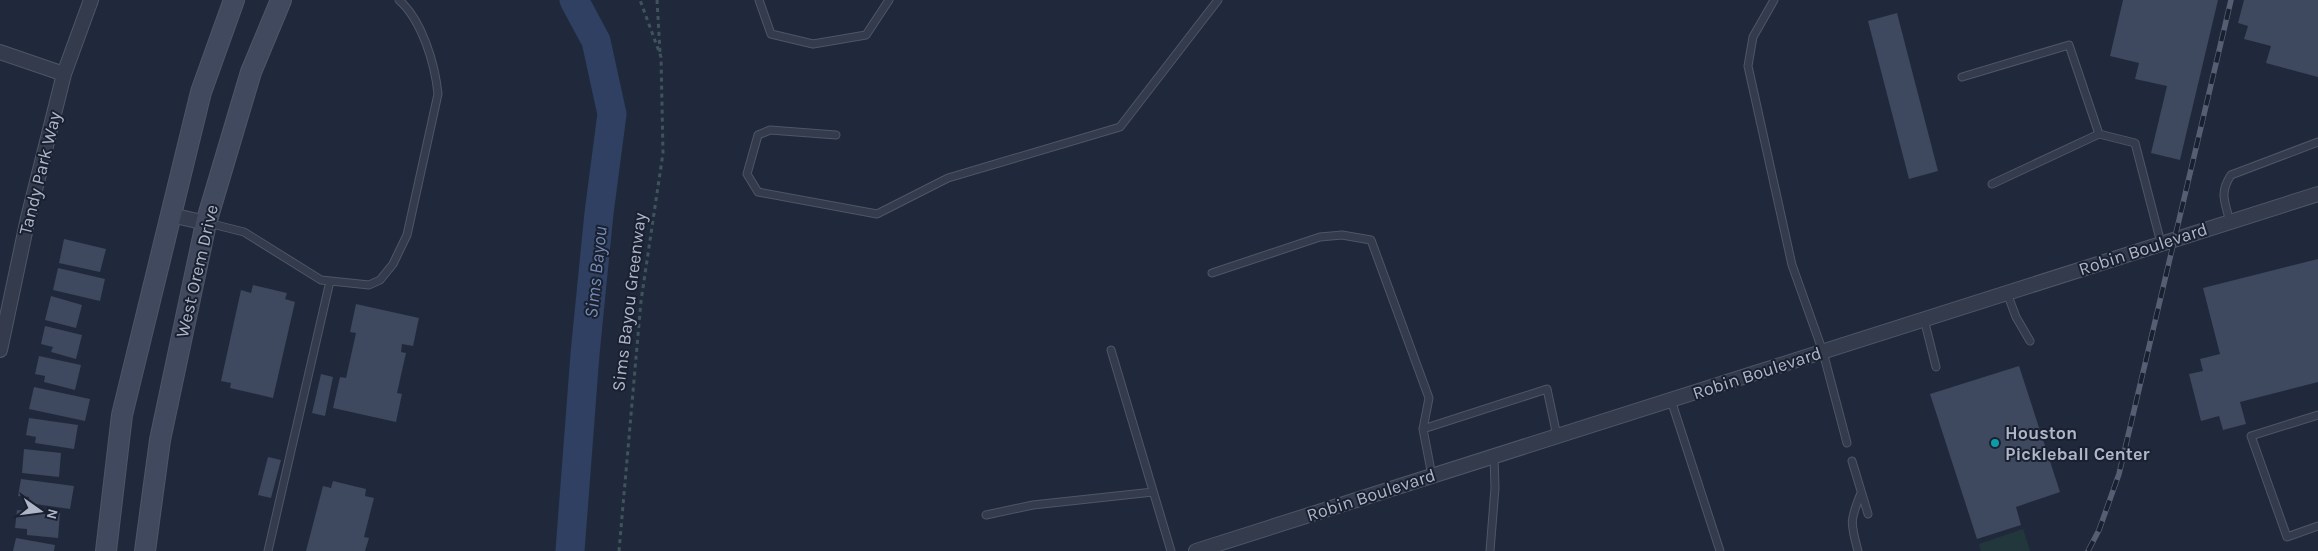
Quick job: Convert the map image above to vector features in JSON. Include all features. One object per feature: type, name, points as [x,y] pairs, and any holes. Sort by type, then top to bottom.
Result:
[{"type":"main road","points":[[106,551],[122,415],[201,92],[234,0]]},
{"type":"main road","name":"West Orem Drive","points":[[146,551],[160,440],[206,222],[251,72],[282,0]]},
{"type":"street","name":"Tandy Park Way","points":[[0,350],[28,218],[64,74],[91,0]]},
{"type":"street","points":[[0,52],[64,74]]},
{"type":"street","name":"Robin Boulevard","points":[[1196,551],[2318,194]]},
{"type":"street","points":[[171,215],[206,222]]},
{"type":"lane","points":[[206,222],[244,232],[321,280],[369,285],[380,280],[393,264],[407,235],[438,94],[437,79],[419,24],[411,12],[399,0]]},
{"type":"lane","points":[[759,0],[770,34],[813,44],[866,35],[889,0]]},
{"type":"lane","points":[[836,135],[770,130],[758,135],[747,174],[758,192],[877,214],[948,178],[1120,127],[1218,0]]},
{"type":"lane","points":[[1774,0],[1753,37],[1748,66],[1792,265],[1823,352],[1847,443]]},
{"type":"lane","points":[[1962,77],[2070,45],[2099,134]]},
{"type":"lane","points":[[1992,184],[2099,134],[2135,144],[2161,243]]},
{"type":"lane","points":[[2230,222],[2223,194],[2224,186],[2231,176],[2318,142]]},
{"type":"lane","points":[[1212,273],[1320,237],[1342,236],[1371,240],[1429,398],[1423,429],[1432,476]]},
{"type":"lane","points":[[268,551],[330,281]]},
{"type":"lane","points":[[2007,293],[2016,317],[2030,341]]},
{"type":"lane","points":[[1924,319],[1936,367]]},
{"type":"lane","points":[[1111,350],[1172,551]]},
{"type":"lane","points":[[1423,429],[1547,389],[1557,436]]},
{"type":"lane","points":[[1671,400],[1720,551]]},
{"type":"lane","points":[[2318,415],[2251,436],[2287,537],[2318,526]]},
{"type":"lane","points":[[1490,551],[1496,488],[1494,456]]},
{"type":"lane","points":[[1852,461],[1868,514]]},
{"type":"lane","points":[[986,515],[1033,505],[1153,492]]},
{"type":"lane","points":[[1858,551],[1851,526],[1852,517],[1861,493]]},
{"type":"path","name":"Sims Bayou Greenway","points":[[640,0],[661,57]]},
{"type":"path","name":"Sims Bayou Greenway","points":[[620,551],[633,378],[641,301],[663,153],[661,57],[657,0]]},
{"type":"green space","points":[[2023,529],[2030,551],[1981,551],[1979,544]]},
{"type":"building","points":[[2123,0],[2218,0],[2180,160],[2151,153],[2167,86],[2135,79],[2139,63],[2110,56]]},
{"type":"building","points":[[2244,0],[2318,0],[2318,77],[2266,63],[2271,46],[2244,39],[2248,26],[2238,23]]},
{"type":"building","points":[[1897,13],[1938,171],[1909,179],[1868,21]]},
{"type":"building","points":[[64,239],[106,249],[100,272],[59,263]]},
{"type":"building","points":[[2318,259],[2318,382],[2240,402],[2246,424],[2223,430],[2219,416],[2201,421],[2189,374],[2203,371],[2200,359],[2220,354],[2203,288]]},
{"type":"building","points":[[58,268],[105,279],[100,301],[53,290]]},
{"type":"building","points":[[253,285],[287,293],[285,299],[295,302],[273,398],[230,388],[231,383],[221,381],[241,290],[251,293]]},
{"type":"building","points":[[51,296],[82,305],[76,328],[45,320]]},
{"type":"building","points":[[356,304],[419,318],[413,346],[402,344],[401,352],[406,353],[397,393],[402,394],[396,422],[333,408],[340,377],[346,378],[356,333],[350,332]]},
{"type":"building","points":[[45,326],[82,335],[76,359],[51,352],[53,347],[41,344]]},
{"type":"building","points":[[39,356],[81,365],[75,390],[44,382],[45,376],[35,374]]},
{"type":"building","name":"Houston Pickleball Center","points":[[2019,366],[2060,492],[2016,507],[2021,525],[1977,539],[1930,394]]},
{"type":"building","points":[[321,374],[333,377],[325,416],[312,413]]},
{"type":"building","points":[[34,387],[90,399],[85,421],[29,409]]},
{"type":"building","points":[[29,418],[78,425],[74,449],[35,443],[36,437],[26,435]]},
{"type":"building","points":[[24,449],[61,453],[59,477],[22,473]]},
{"type":"building","points":[[268,457],[281,460],[271,498],[258,495]]},
{"type":"building","points":[[21,479],[74,486],[70,509],[28,503],[29,497],[18,496]]},
{"type":"building","points":[[333,481],[366,489],[365,496],[374,498],[364,537],[369,538],[365,551],[306,551],[323,486],[331,488]]},
{"type":"building","points":[[17,510],[60,513],[58,538],[27,535],[27,529],[15,528]]},
{"type":"building","points":[[16,538],[55,545],[54,551],[13,551]]},
{"type":"waterway","name":"Sims Bayou","points":[[570,551],[585,354],[599,213],[612,114],[596,41],[574,0]]},
{"type":"railway","points":[[2088,551],[2099,530],[2119,474],[2231,0]]},
{"type":"place","name":"Houston Pickleball Center","points":[[1995,443]]}]
